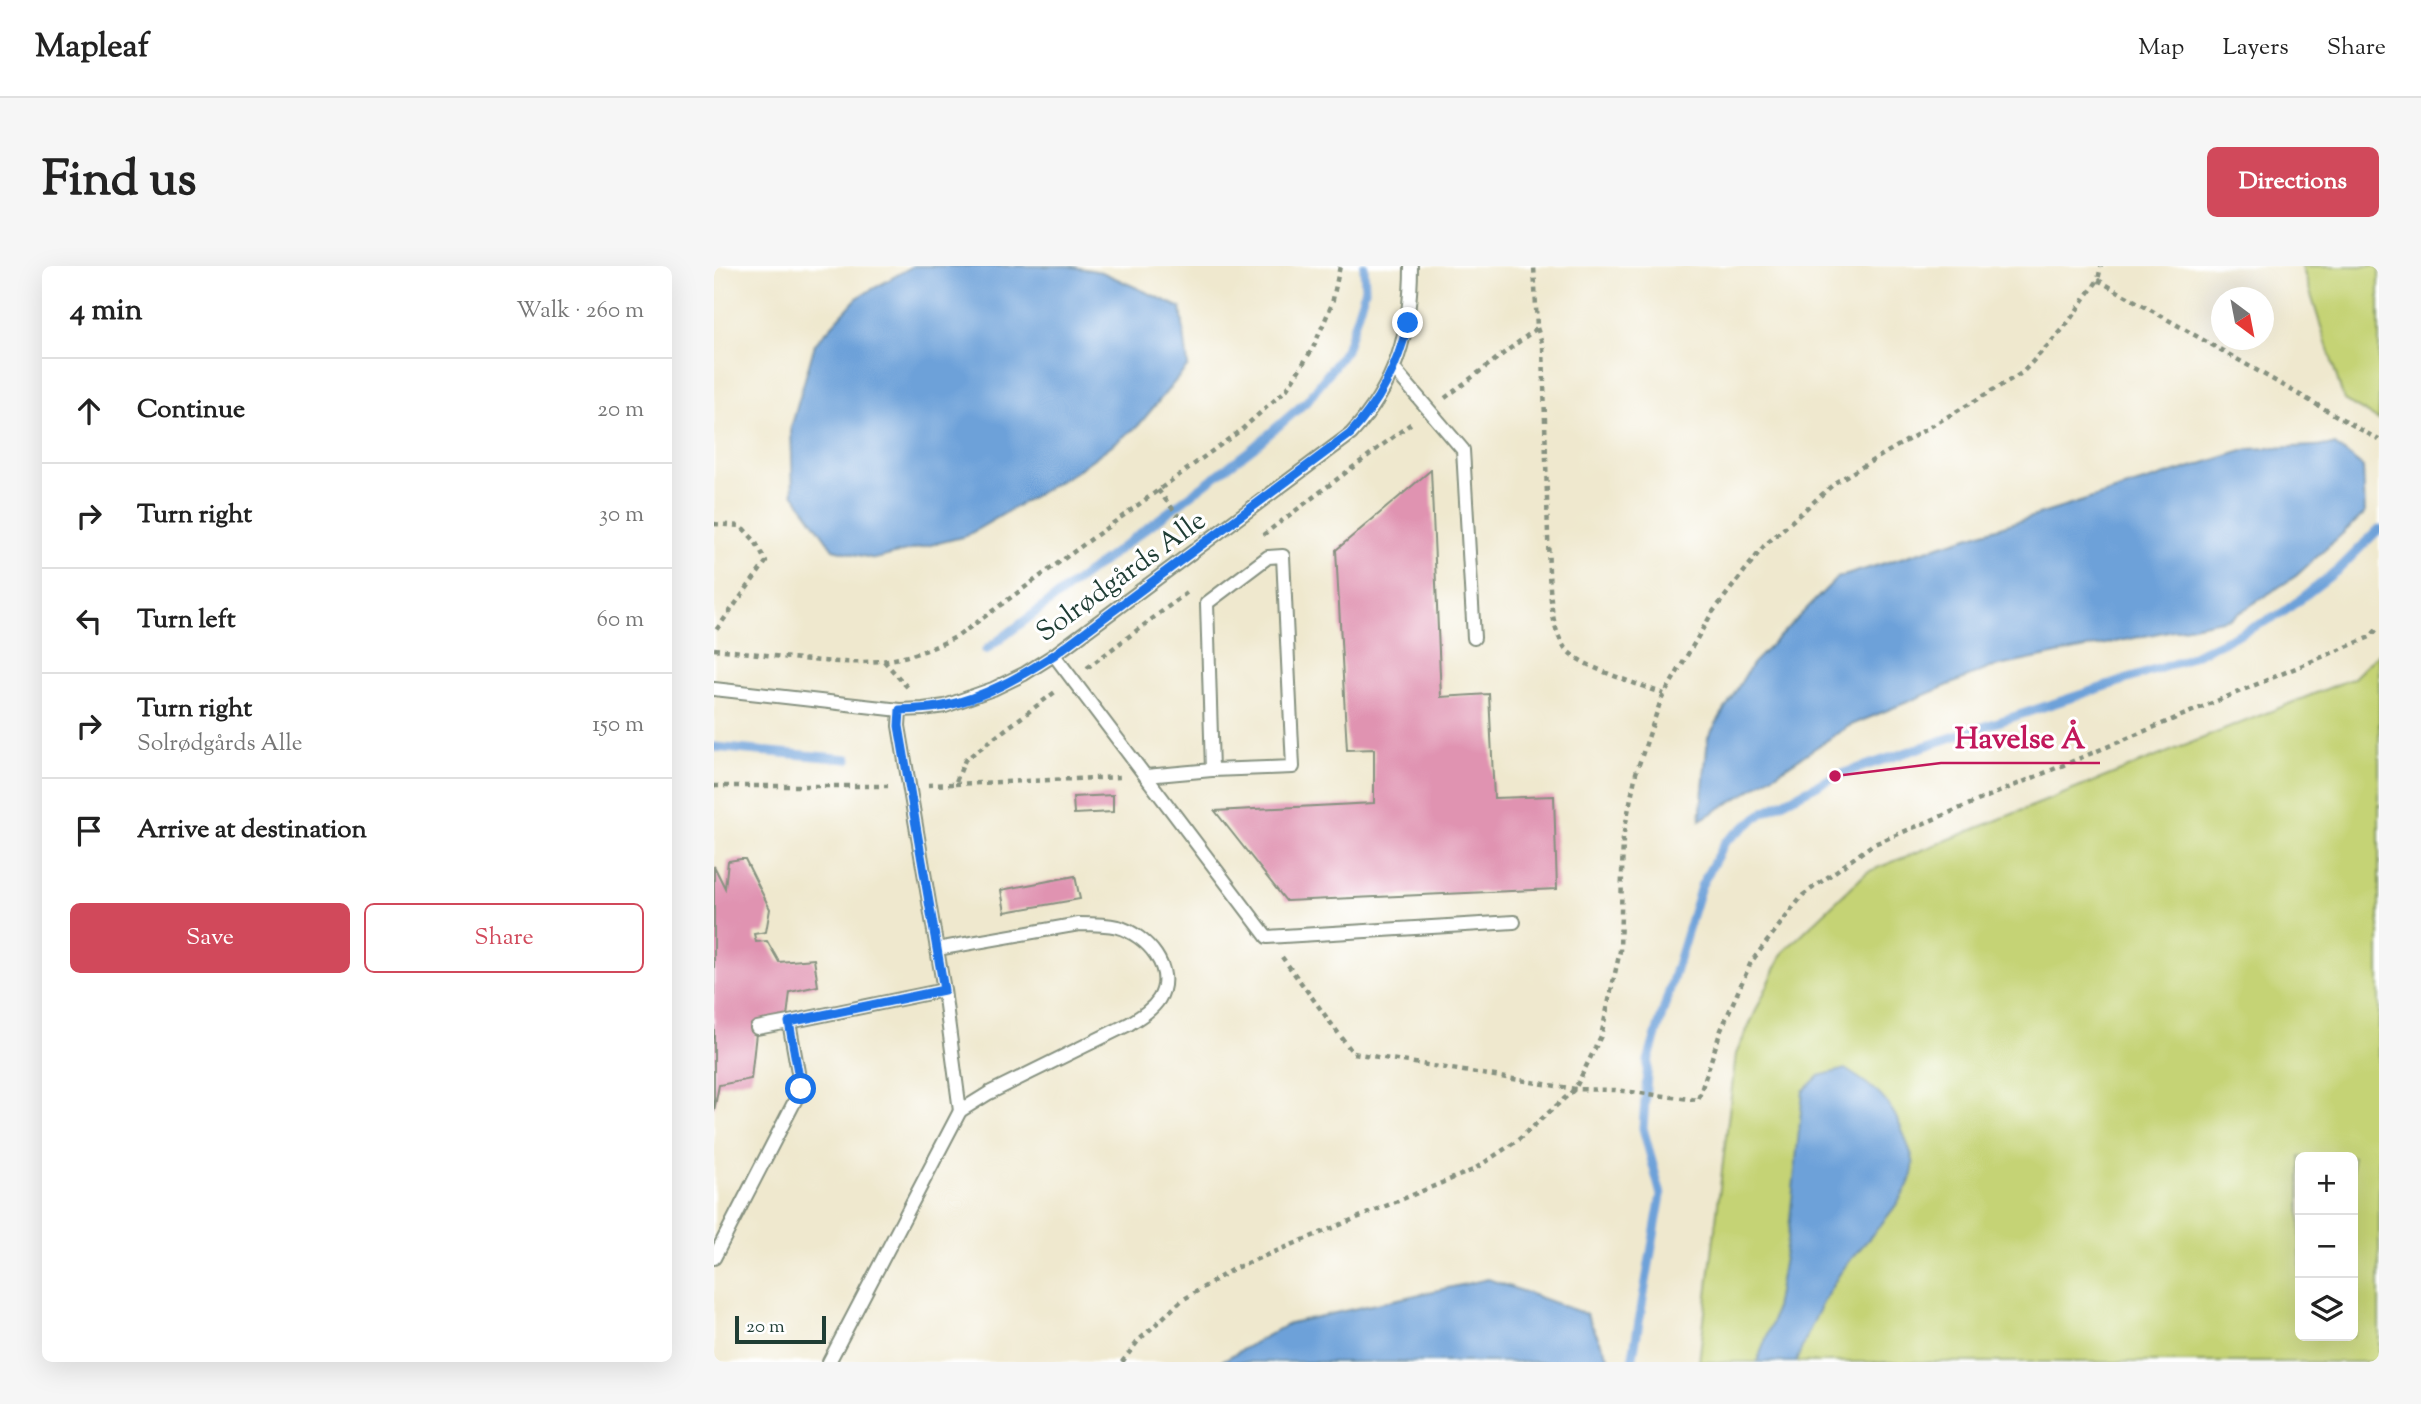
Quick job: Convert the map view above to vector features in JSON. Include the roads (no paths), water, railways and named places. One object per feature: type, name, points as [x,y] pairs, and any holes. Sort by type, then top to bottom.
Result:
[{"type":"lane","name":"Solrødgårds Alle","points":[[714,689],[900,710],[945,706],[1024,674],[1054,655],[1350,434],[1368,416],[1394,369],[1408,323],[1411,266]]},
{"type":"lane","points":[[1394,369],[1463,450],[1474,638]]},
{"type":"lane","points":[[1146,776],[1293,767],[1283,556],[1268,557],[1207,603],[1212,770]]},
{"type":"lane","points":[[1054,655],[1267,937],[1514,922]]},
{"type":"lane","points":[[900,710],[899,726],[944,990],[960,1111]]},
{"type":"lane","points":[[829,1362],[960,1111],[989,1093],[1129,1024],[1158,1000],[1163,989],[1159,959],[1149,947],[1119,928],[1079,924],[937,949]]},
{"type":"lane","points":[[757,1028],[944,990]]},
{"type":"lane","points":[[714,1258],[801,1089],[789,1022]]},
{"type":"water","points":[[913,266],[1068,266],[1102,272],[1181,308],[1188,366],[1138,426],[1075,472],[966,536],[875,559],[833,549],[793,493],[791,428],[815,344],[857,298]]},
{"type":"water","points":[[2335,445],[2363,467],[2365,513],[2296,576],[2231,618],[1990,668],[1849,726],[1700,820],[1708,737],[1752,664],[1837,578],[2249,449]]},
{"type":"water","points":[[1845,1069],[1881,1096],[1894,1113],[1913,1160],[1912,1174],[1897,1204],[1839,1275],[1796,1362],[1757,1362],[1773,1320],[1789,1229],[1803,1091],[1819,1076]]},
{"type":"water","points":[[1488,1279],[1586,1314],[1611,1362],[1220,1362],[1290,1323]]},
{"type":"waterway","points":[[986,650],[1254,447],[1307,401],[1346,350],[1365,290],[1364,266]]},
{"type":"waterway","points":[[1632,1362],[1661,1195],[1643,1128],[1648,1061],[1701,886],[1725,842],[1764,812],[1835,776],[2182,661],[2281,614],[2338,570],[2379,529]]},
{"type":"waterway","points":[[714,747],[848,759]]},
{"type":"place","name":"Havelse Å","points":[[1835,776]]}]
